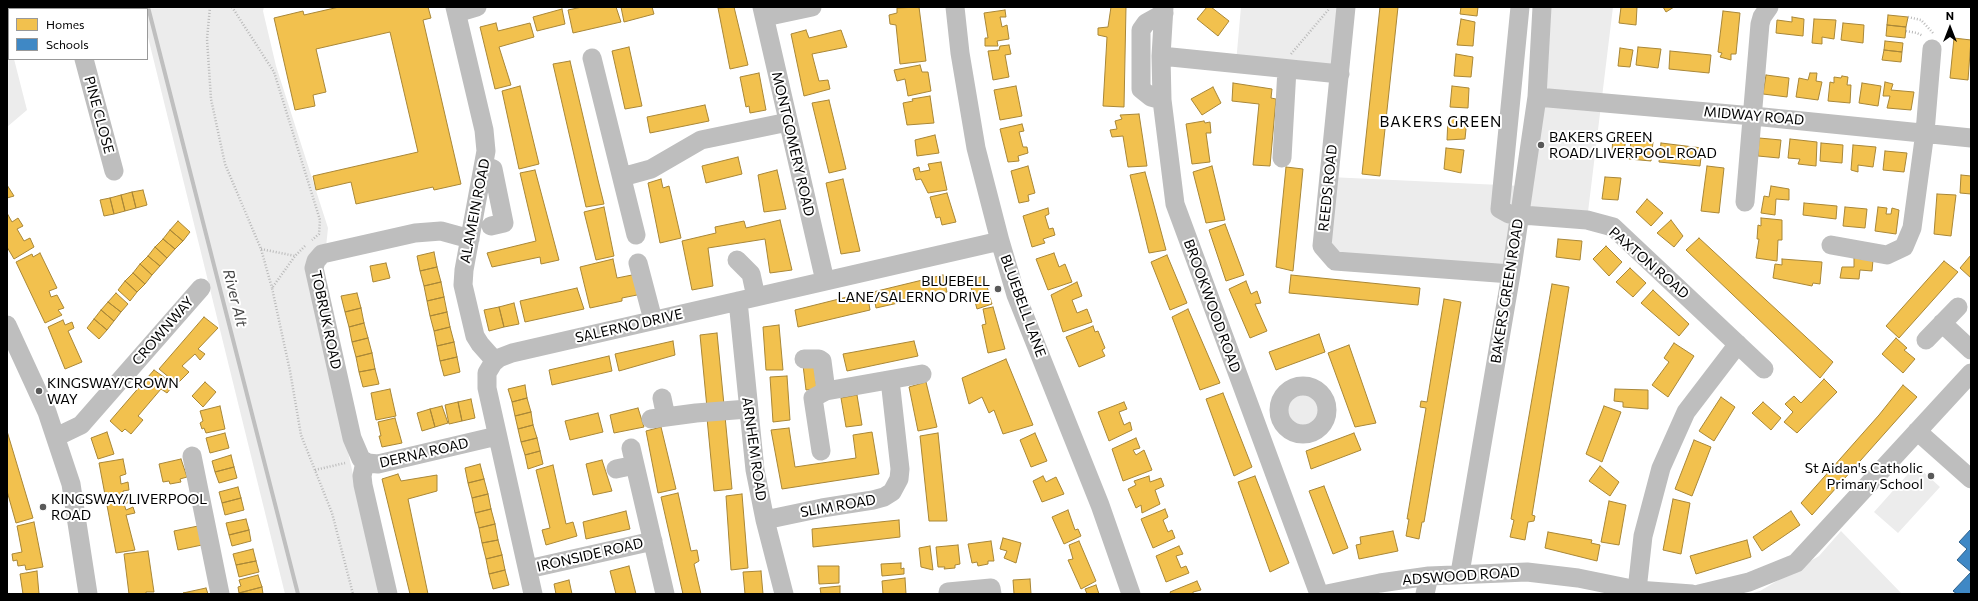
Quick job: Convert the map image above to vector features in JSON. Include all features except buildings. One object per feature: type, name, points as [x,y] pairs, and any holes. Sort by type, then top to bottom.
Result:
[{"type":"street","points":[[456,10],[477,7]]},
{"type":"street","points":[[763,12],[812,7]]},
{"type":"street","name":"BLUEBELL LANE","points":[[955,7],[960,53],[976,148],[1000,241],[1016,295],[1100,505],[1130,594]]},
{"type":"street","name":"REEDS ROAD","points":[[1346,7],[1322,246],[1335,261],[1511,274]]},
{"type":"street","name":"PAXTON ROAD","points":[[1520,7],[1499,204],[1500,209],[1505,213],[1587,220],[1613,227],[1764,369]]},
{"type":"street","name":"BAKERS GREEN ROAD","points":[[1460,573],[1520,215],[1537,97],[1542,7]]},
{"type":"street","points":[[1745,202],[1760,24],[1762,17],[1769,7]]},
{"type":"street","name":"ALAMEIN ROAD","points":[[456,10],[485,137],[485,166],[464,270],[465,295],[475,336],[496,361]]},
{"type":"street","points":[[1162,100],[1151,97],[1141,88],[1142,30],[1146,24],[1164,10]]},
{"type":"street","name":"BROOKWOOD ROAD","points":[[1164,10],[1161,56],[1162,100],[1175,204],[1217,322],[1257,424],[1319,594]]},
{"type":"street","name":"MONTGOMERY ROAD","points":[[763,12],[825,280]]},
{"type":"street","points":[[1161,56],[1340,74]]},
{"type":"street","points":[[592,58],[636,235]]},
{"type":"street","name":"PINE CLOSE","points":[[84,60],[114,171]]},
{"type":"street","points":[[1831,245],[1888,255],[1904,247],[1912,228],[1924,132],[1927,60]]},
{"type":"street","points":[[1282,68],[1282,158]]},
{"type":"street","name":"MIDWAY ROAD","points":[[1537,97],[1924,132],[1971,138]]},
{"type":"street","points":[[622,176],[651,169],[688,146],[709,138],[788,122]]},
{"type":"street","points":[[485,166],[493,169],[504,223],[491,226]]},
{"type":"street","name":"TOBRUK ROAD","points":[[363,460],[356,450],[352,438],[315,271],[316,261],[319,256],[325,253],[422,232],[441,232],[470,238]]},
{"type":"street","name":"SALERNO DRIVE","points":[[496,361],[507,354],[1000,241]]},
{"type":"street","points":[[737,260],[751,274],[756,297]]},
{"type":"street","points":[[638,263],[653,320]]},
{"type":"street","name":"CROWNWAY","points":[[56,437],[81,425],[201,288]]},
{"type":"street","name":"ARNHEM ROAD","points":[[738,301],[755,470],[765,520],[784,594]]},
{"type":"street","points":[[1926,340],[1958,307]]},
{"type":"street","points":[[1942,323],[1971,350]]},
{"type":"street","points":[[7,324],[47,412],[71,484],[88,594]]},
{"type":"street","points":[[1637,590],[1643,536],[1661,468],[1686,412],[1738,344]]},
{"type":"street","points":[[804,359],[819,359],[822,361],[835,390]]},
{"type":"street","points":[[496,361],[488,373],[486,383],[534,594]]},
{"type":"street","points":[[1699,594],[1749,582],[1796,563],[1971,373]]},
{"type":"street","points":[[821,451],[813,398],[835,390],[922,374]]},
{"type":"street","name":"SLIM ROAD","points":[[765,520],[822,508],[873,500],[884,497],[892,492],[899,479],[900,469],[890,380]]},
{"type":"street","points":[[662,398],[659,418],[748,409]]},
{"type":"street","points":[[1257,424],[1279,414]]},
{"type":"street","points":[[1917,431],[1971,479]]},
{"type":"street","name":"DERNA ROAD","points":[[388,594],[362,485],[363,460],[378,464],[498,436]]},
{"type":"street","points":[[192,456],[220,594]]},
{"type":"street","name":"IRONSIDE ROAD","points":[[616,469],[633,456],[665,594]]},
{"type":"street","name":"IRONSIDE ROAD","points":[[528,569],[653,541]]},
{"type":"street","name":"ADSWOOD ROAD","points":[[1327,594],[1380,583],[1427,585],[1460,573],[1527,572],[1578,578],[1637,590],[1692,594]]},
{"type":"street","points":[[948,594],[948,592],[991,588],[992,594]]},
{"type":"path","points":[[210,7],[207,39],[211,99],[225,164],[261,249],[272,288],[290,371],[301,435],[326,496],[337,528],[353,594]]},
{"type":"path","points":[[232,7],[274,72],[320,220],[319,234],[295,256],[272,288]]},
{"type":"path","points":[[1282,68],[1331,7]]},
{"type":"path","points":[[1908,17],[1921,20],[1932,31],[1927,60]]},
{"type":"path","points":[[261,249],[295,256]]},
{"type":"path","points":[[315,470],[363,460]]},
{"type":"shaded area","points":[[264,7],[263,11],[276,66],[328,228],[326,247],[307,270],[380,594],[285,594],[148,37],[148,8],[141,8]]},
{"type":"shaded area","points":[[1241,7],[1346,7],[1340,74],[1236,63]]},
{"type":"shaded area","points":[[1540,7],[1613,7],[1587,220],[1520,215],[1511,274],[1335,261],[1322,246],[1329,177],[1522,186]]},
{"type":"shaded area","points":[[7,33],[8,60],[14,60],[27,110],[7,127]]},
{"type":"shaded area","points":[[1307,392],[1316,397],[1320,403],[1320,417],[1316,423],[1307,428],[1299,428],[1290,423],[1286,417],[1285,406],[1290,397],[1296,393]]},
{"type":"shaded area","points":[[1916,465],[1940,487],[1898,533],[1874,512]]},
{"type":"shaded area","points":[[1841,531],[1902,594],[1749,594],[1760,591],[1819,556]]},
{"type":"waterway","name":"River Alt","points":[[148,7],[298,594]]},
{"type":"place","name":"BAKERS GREEN ROAD/LIVERPOOL ROAD","points":[[1541,145]]},
{"type":"place","name":"BLUEBELL LANE/SALERNO DRIVE","points":[[998,289]]},
{"type":"place","name":"KINGSWAY/CROWN WAY","points":[[39,391]]},
{"type":"place","name":"St Aidan's Catholic Primary School","points":[[1931,476]]},
{"type":"place","name":"KINGSWAY/LIVERPOOL ROAD","points":[[43,507]]},
{"type":"district","name":"BAKERS GREEN","points":[[1441,122]]}]
